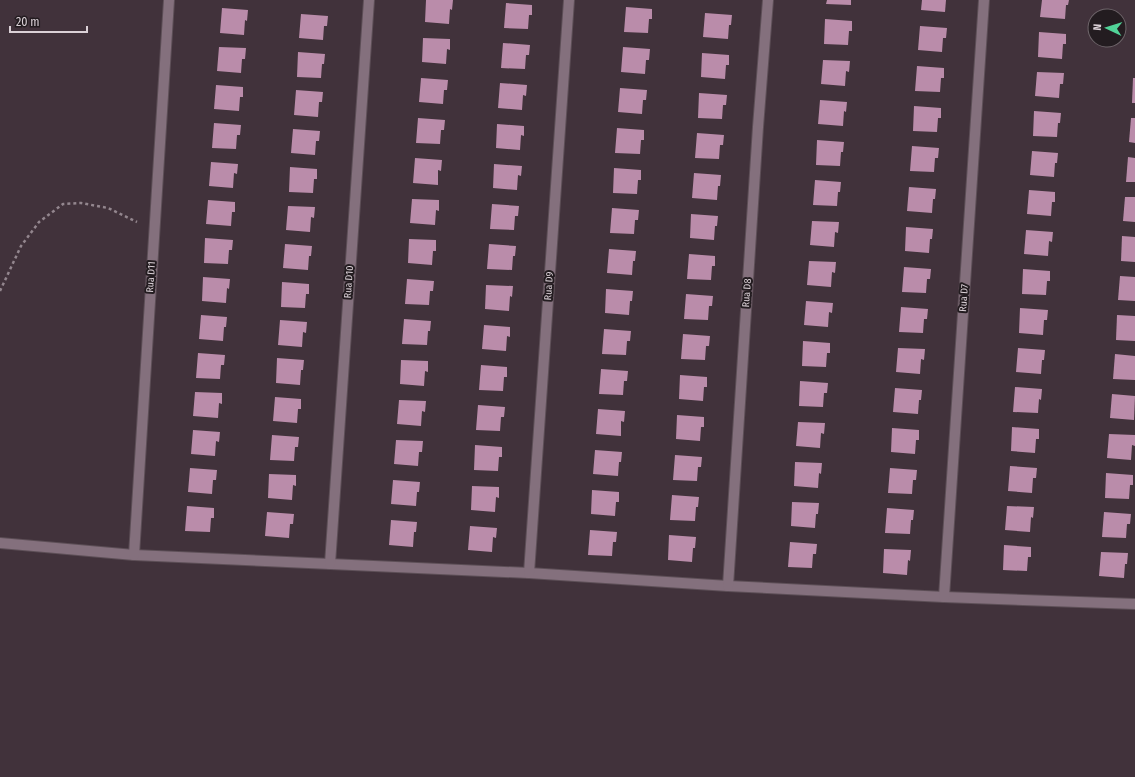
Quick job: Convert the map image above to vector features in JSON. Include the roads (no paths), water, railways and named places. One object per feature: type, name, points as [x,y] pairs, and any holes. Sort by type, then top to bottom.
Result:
[{"type":"street","name":"Rua D11","points":[[134,555],[169,0]]},
{"type":"street","name":"Rua D10","points":[[330,564],[369,0]]},
{"type":"street","name":"Rua D9","points":[[529,573],[569,0]]},
{"type":"street","name":"Rua D8","points":[[728,586],[758,127],[768,0]]},
{"type":"street","name":"Rua D7","points":[[944,597],[984,0]]},
{"type":"street","points":[[0,543],[134,555],[529,573],[728,586],[944,597],[1135,604]]}]
